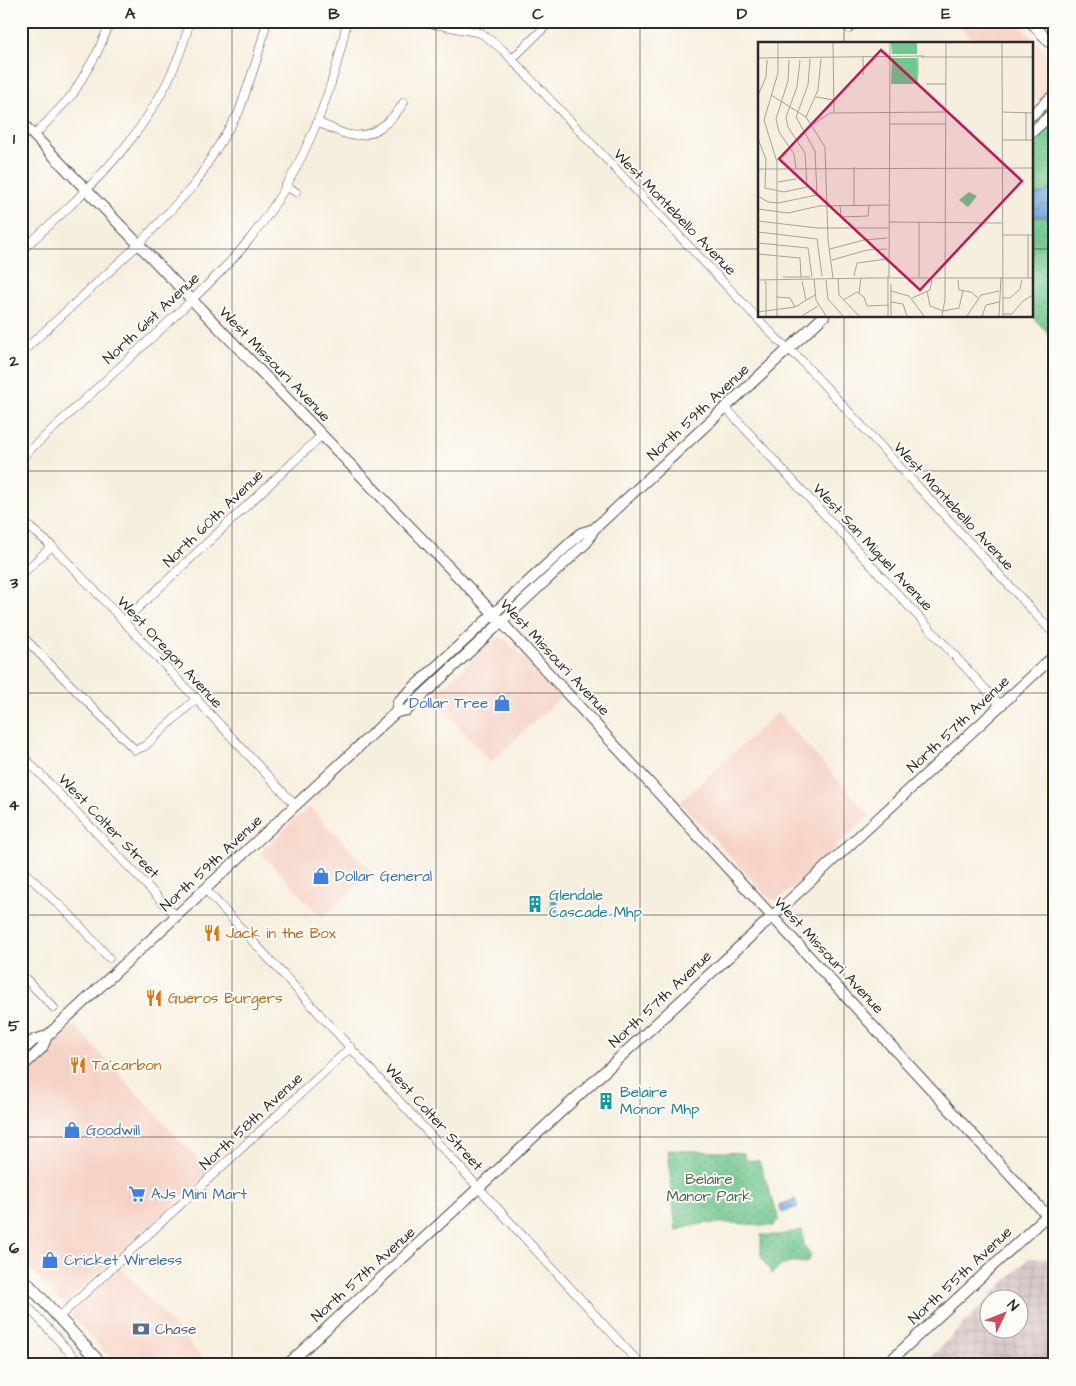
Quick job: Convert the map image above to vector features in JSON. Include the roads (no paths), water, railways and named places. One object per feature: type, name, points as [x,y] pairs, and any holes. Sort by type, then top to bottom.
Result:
[{"type":"main road","points":[[21,1276],[102,1365]]},
{"type":"street","points":[[34,136],[74,94],[97,53],[110,21]]},
{"type":"street","points":[[21,251],[120,155],[155,107],[175,70],[190,21]]},
{"type":"street","points":[[21,353],[138,244],[195,184],[239,112],[248,88],[267,21]]},
{"type":"street","name":"North 61st Avenue","points":[[21,458],[192,300],[245,245],[286,186],[317,122],[338,62],[347,21]]},
{"type":"street","name":"West Montebello Avenue","points":[[418,21],[443,23],[481,33],[512,58],[546,98],[776,338],[789,348],[1055,635]]},
{"type":"street","points":[[512,58],[551,21]]},
{"type":"street","points":[[849,29],[857,21]]},
{"type":"street","points":[[1030,21],[1055,48]]},
{"type":"street","points":[[1034,113],[1055,94]]},
{"type":"street","points":[[317,122],[350,134],[363,135],[385,124],[396,114],[404,102]]},
{"type":"street","points":[[1034,130],[1055,111]]},
{"type":"street","name":"West Missouri Avenue","points":[[21,122],[502,622],[772,916],[1051,1212],[1055,1224]]},
{"type":"street","points":[[286,186],[296,192]]},
{"type":"street","name":"North 59th Avenue","points":[[21,1068],[42,1048],[47,1036],[396,712],[407,710],[502,622],[588,542],[594,529],[822,318]]},
{"type":"street","name":"West San Miguel Avenue","points":[[725,408],[1001,706]]},
{"type":"street","name":"North 60th Avenue","points":[[124,621],[322,435]]},
{"type":"street","name":"West Oregon Avenue","points":[[21,520],[52,546],[124,621],[295,806]]},
{"type":"street","name":"North 59th Avenue","points":[[396,712],[398,702],[580,533],[594,529]]},
{"type":"street","points":[[21,575],[52,546]]},
{"type":"street","points":[[21,635],[130,748],[139,750],[197,698]]},
{"type":"street","name":"North 57th Avenue","points":[[286,1365],[1055,655]]},
{"type":"street","name":"West Colter Street","points":[[21,754],[176,916]]},
{"type":"street","points":[[21,869],[71,916],[109,958]]},
{"type":"street","name":"West Colter Street","points":[[206,889],[641,1365]]},
{"type":"street","points":[[21,974],[54,1008]]},
{"type":"street","name":"North 59th Avenue","points":[[21,1052],[34,1040],[47,1036]]},
{"type":"street","name":"North 58th Avenue","points":[[59,1317],[351,1047]]},
{"type":"street","name":"North 55th Avenue","points":[[886,1365],[1051,1212]]},
{"type":"street","points":[[21,1299],[81,1365]]},
{"type":"water","points":[[1055,178],[1055,228],[1046,217],[1034,216],[1034,195],[1046,193]]},
{"type":"water","points":[[550,897],[557,897],[558,911],[550,912],[550,908],[553,907]]},
{"type":"water","points":[[795,1199],[798,1207],[782,1213],[779,1205]]},
{"type":"place","name":"Dollar Tree","points":[[502,703]]},
{"type":"place","name":"Dollar General","points":[[321,876]]},
{"type":"place","name":"Glendale Cascade Mhp","points":[[535,904]]},
{"type":"place","name":"Jack in the Box","points":[[212,933]]},
{"type":"place","name":"Gueros Burgers","points":[[154,998]]},
{"type":"place","name":"Ta'carbon","points":[[78,1065]]},
{"type":"place","name":"Belaire Monor Mhp","points":[[606,1101]]},
{"type":"place","name":"Goodwill","points":[[72,1130]]},
{"type":"place","name":"AJs Mini Mart","points":[[137,1194]]},
{"type":"place","name":"Cricket Wireless","points":[[50,1260]]},
{"type":"place","name":"Chase","points":[[141,1329]]},
{"type":"park label","name":"Belaire Manor Park","points":[[709,1188]]}]
